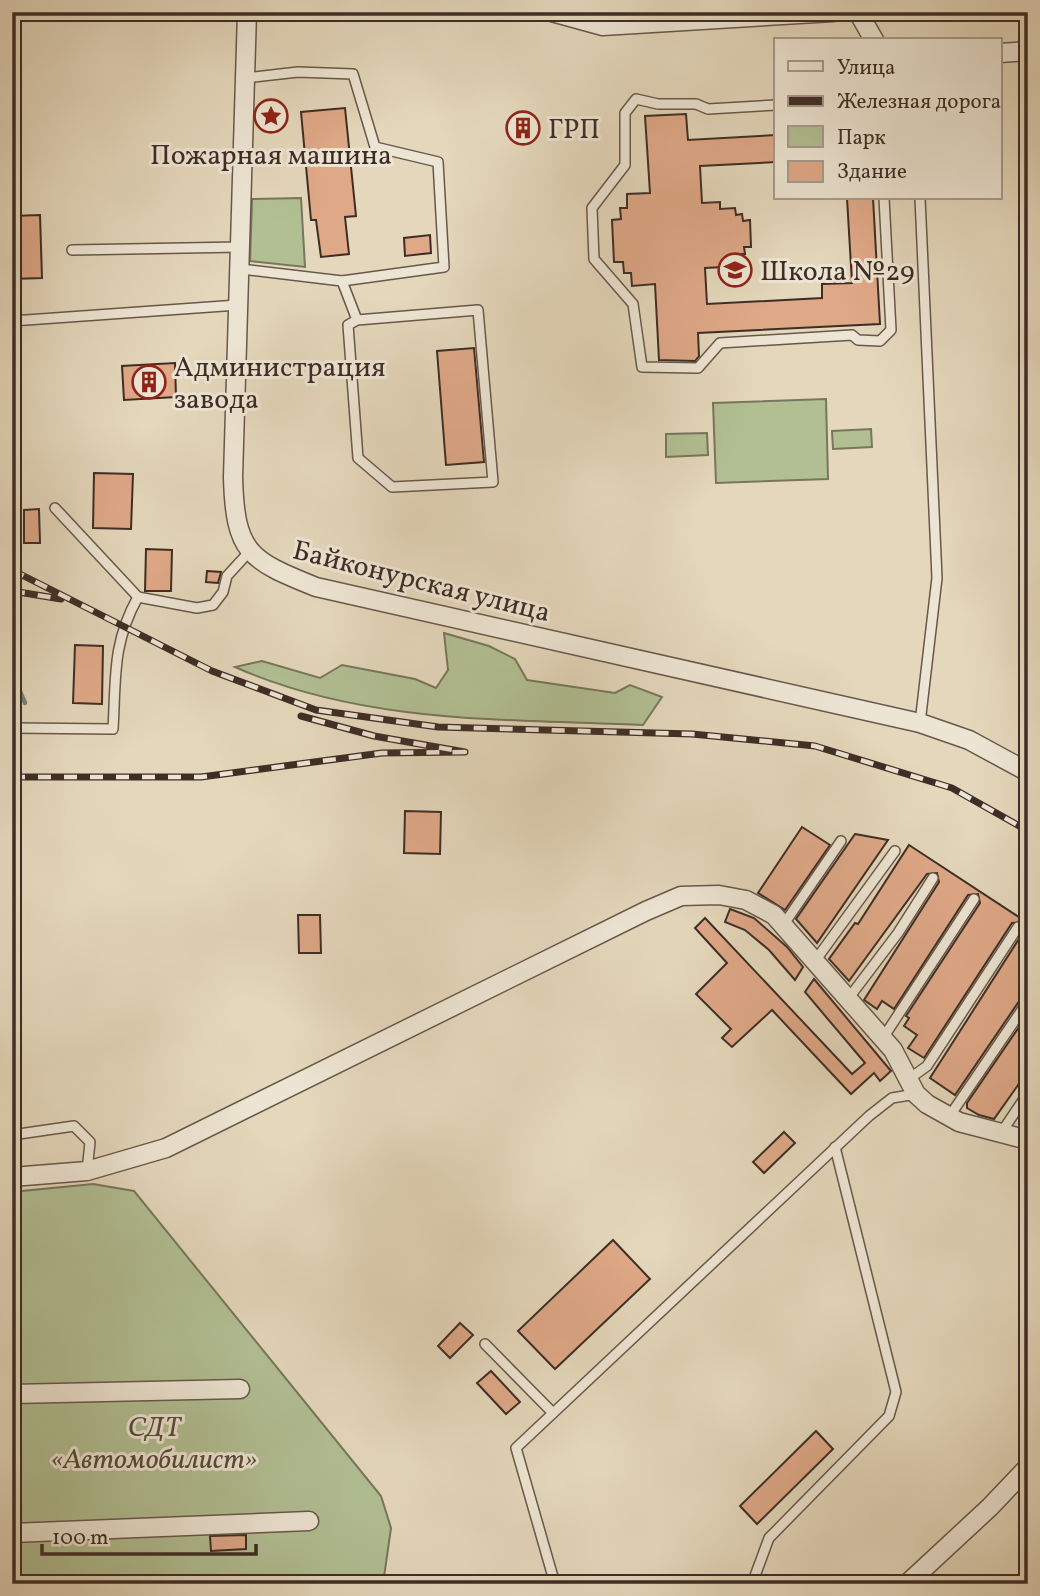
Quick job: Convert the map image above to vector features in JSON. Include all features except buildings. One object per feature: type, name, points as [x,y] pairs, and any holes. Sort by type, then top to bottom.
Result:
[{"type":"street","points":[[247,12],[234,517],[249,552]]},
{"type":"street","points":[[552,12],[603,26],[833,12]]},
{"type":"street","points":[[858,12],[873,38]]},
{"type":"street","points":[[1002,52],[1028,51]]},
{"type":"street","name":"Байконурская улица","points":[[249,552],[267,567],[316,587],[920,723],[968,740],[1028,772]]},
{"type":"street","points":[[12,1177],[87,1171],[166,1148],[646,911],[681,897],[719,895],[746,900],[774,915],[784,924],[893,1050],[912,1086],[927,1104],[949,1117],[1028,1140]]},
{"type":"street","points":[[12,1394],[240,1389]]},
{"type":"street","points":[[907,1584],[990,1507],[1028,1467]]},
{"type":"street","points":[[12,1533],[309,1521]]},
{"type":"lane","points":[[241,270],[342,281],[444,267],[438,162],[375,147],[353,74],[298,72],[246,78]]},
{"type":"lane","points":[[774,105],[708,109],[696,104],[658,104],[636,99],[625,113],[625,165],[592,208],[594,259],[634,304],[642,367],[698,368],[720,343],[852,335],[858,340],[880,341],[891,330],[884,200]]},
{"type":"lane","points":[[920,200],[937,578],[920,723]]},
{"type":"lane","points":[[72,250],[241,247]]},
{"type":"lane","points":[[342,281],[357,320]]},
{"type":"lane","points":[[12,321],[240,304]]},
{"type":"lane","points":[[478,310],[493,482],[392,487],[358,458],[348,325],[357,320],[478,310]]},
{"type":"lane","points":[[55,508],[138,597],[197,608],[213,604],[223,592],[227,576],[249,552]]},
{"type":"lane","points":[[12,728],[113,729],[119,641],[123,624],[138,597]]},
{"type":"lane","points":[[784,924],[841,841]]},
{"type":"lane","points":[[815,961],[895,851]]},
{"type":"lane","points":[[848,999],[898,933],[933,878]]},
{"type":"lane","points":[[883,1038],[974,899]]},
{"type":"lane","points":[[555,1584],[516,1448],[835,1147],[892,1098],[912,1086],[1018,927]]},
{"type":"lane","points":[[949,1117],[1028,1001]]},
{"type":"lane","points":[[1001,1133],[1028,1093]]},
{"type":"lane","points":[[12,1135],[74,1126],[90,1142],[87,1171]]},
{"type":"lane","points":[[752,1584],[769,1538],[889,1416],[896,1392],[835,1147]]},
{"type":"lane","points":[[485,1344],[553,1413]]},
{"type":"green space","points":[[301,198],[305,267],[250,261],[252,199]]},
{"type":"green space","points":[[826,399],[828,479],[716,483],[713,403]]},
{"type":"green space","points":[[871,429],[872,447],[833,449],[832,431]]},
{"type":"green space","points":[[707,433],[708,455],[666,457],[666,434]]},
{"type":"green space","points":[[444,633],[489,646],[515,659],[527,680],[615,693],[630,685],[662,697],[643,725],[487,719],[384,709],[333,699],[284,686],[235,667],[262,661],[320,678],[342,665],[415,679],[436,688],[448,670]]},
{"type":"green space","name":"СДТ «Автомобилист»","points":[[93,1184],[134,1191],[381,1496],[391,1528],[383,1584],[12,1584],[12,1192]]},
{"type":"waterway","points":[[12,673],[25,703]]},
{"type":"railway","points":[[12,570],[212,671],[316,710],[438,727],[692,734],[815,746],[952,788],[1028,831]]},
{"type":"railway","points":[[12,591],[61,599]]},
{"type":"railway","points":[[12,777],[201,777],[382,753],[465,752],[374,736],[301,716]]},
{"type":"place","name":"Пожарная машина","points":[[271,116]]},
{"type":"place","name":"ГРП","points":[[523,128]]},
{"type":"place","name":"Школа №29","points":[[735,270]]},
{"type":"place","name":"Администрация завода","points":[[149,382]]}]
